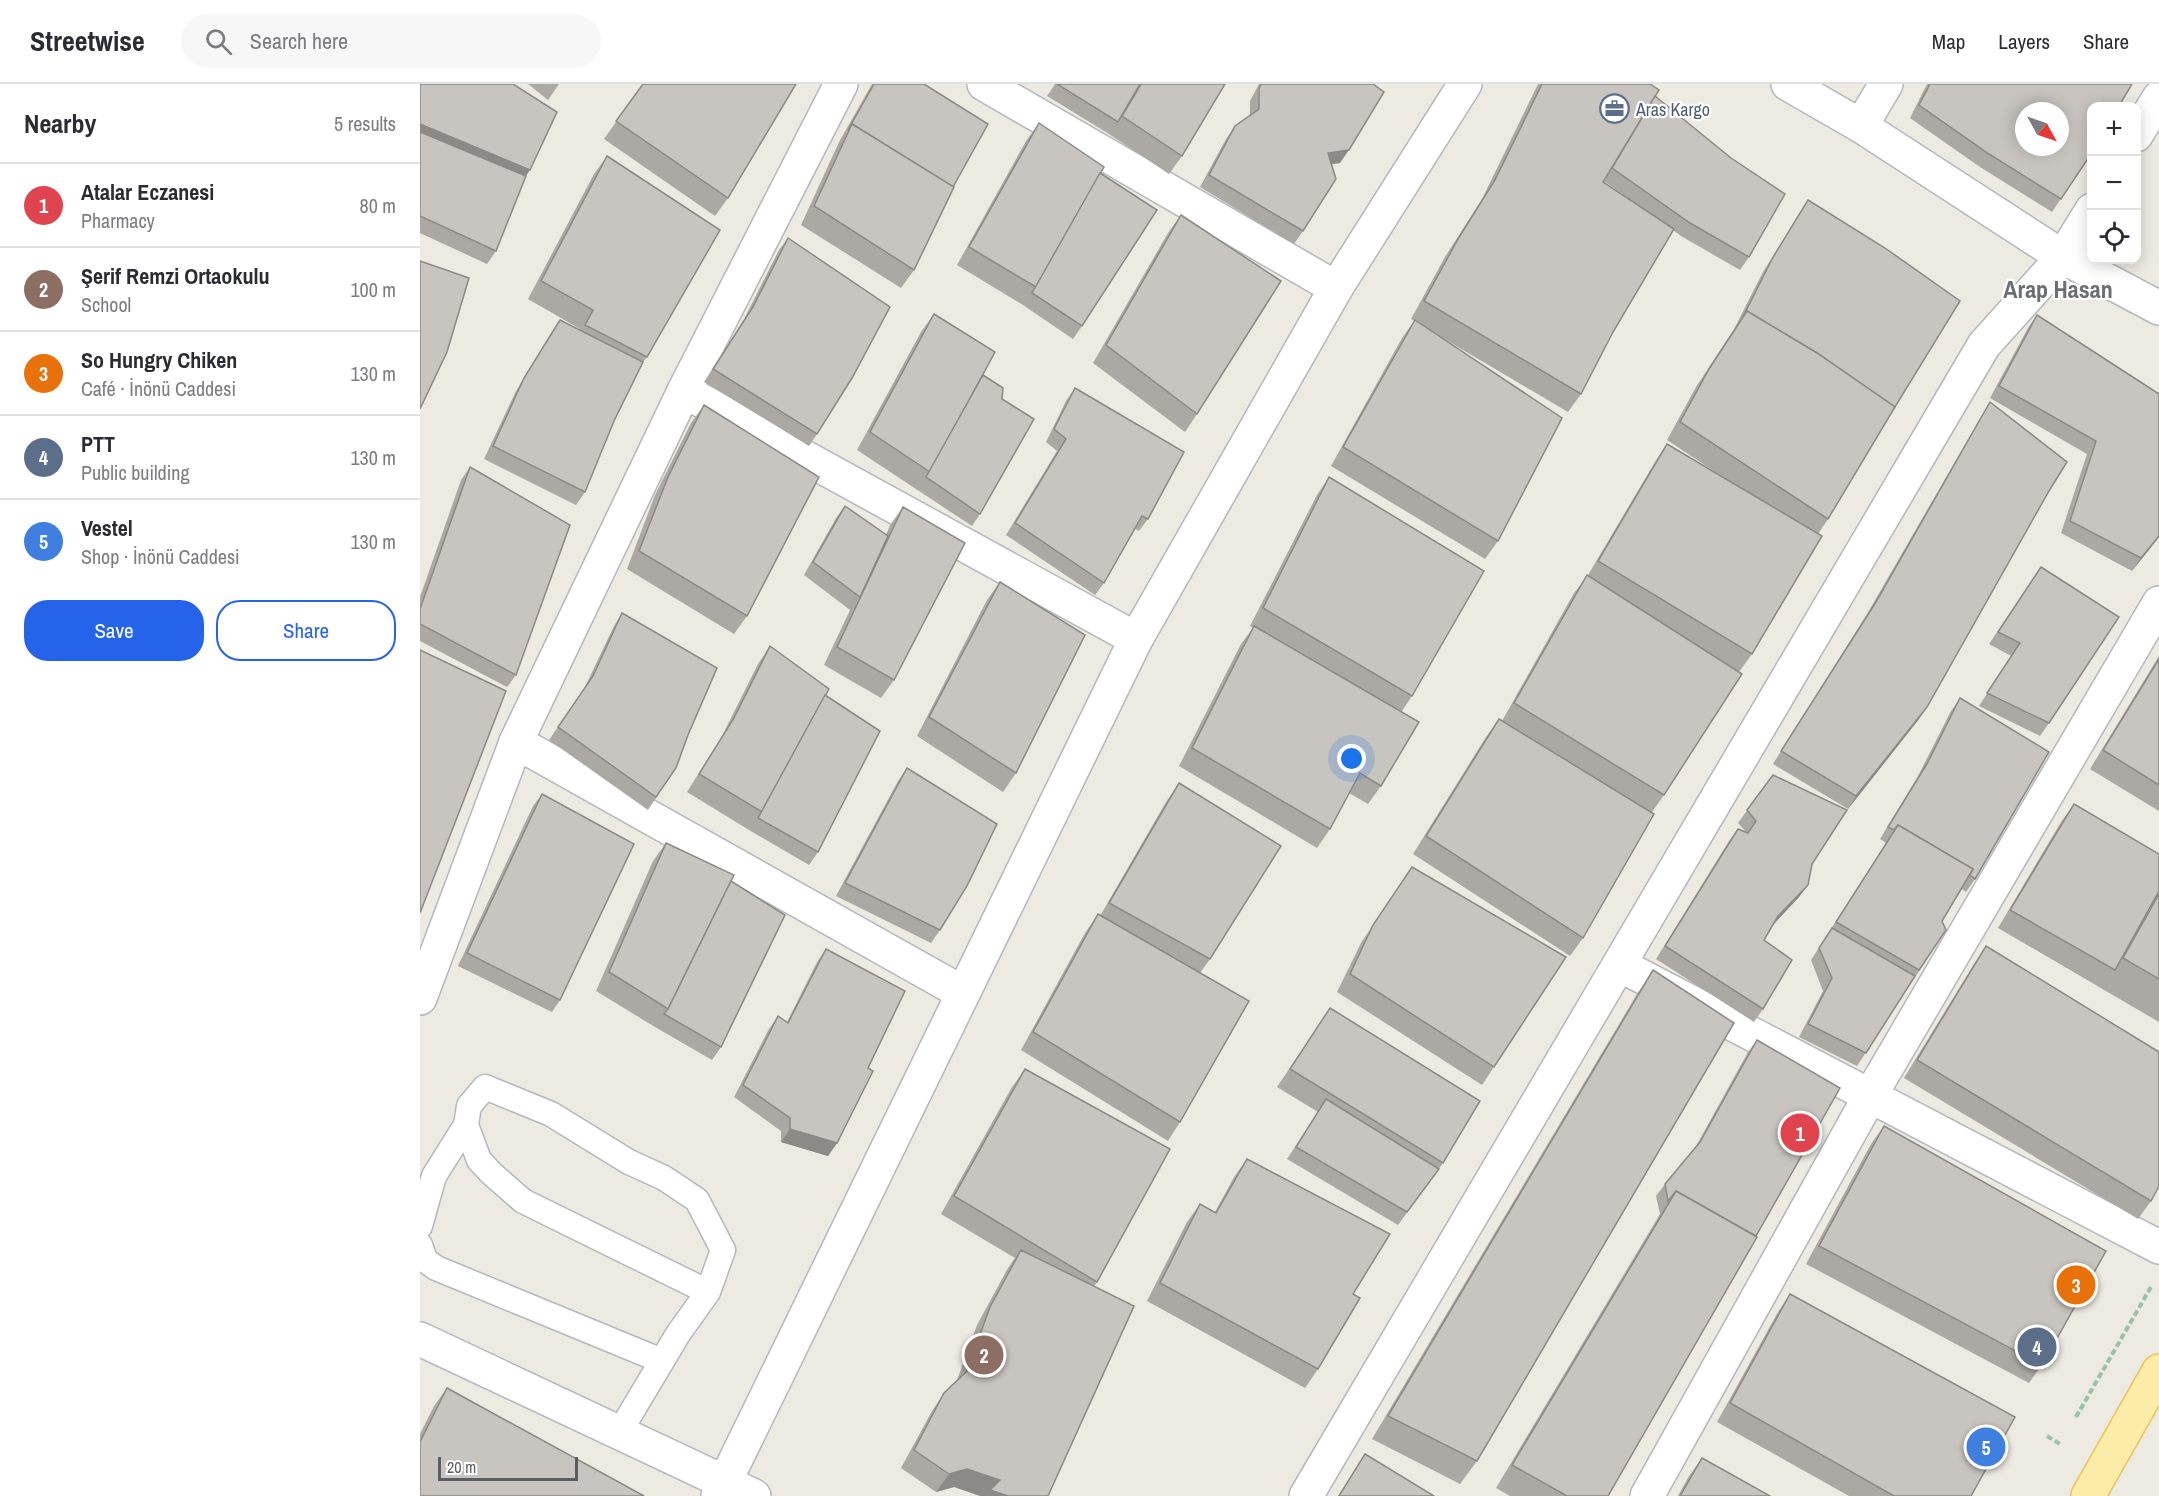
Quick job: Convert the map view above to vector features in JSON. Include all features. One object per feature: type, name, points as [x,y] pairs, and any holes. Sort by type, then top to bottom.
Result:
[{"type":"main road","points":[[2088,1496],[2159,1371]]},
{"type":"street","points":[[420,999],[516,742],[684,391],[841,84]]},
{"type":"street","points":[[984,84],[1336,288]]},
{"type":"street","points":[[420,1339],[619,1433],[732,1492],[963,993],[1136,639],[1336,288],[1465,84]]},
{"type":"street","points":[[1788,84],[1861,126],[2063,257],[2159,308]]},
{"type":"street","points":[[1861,126],[1886,84]]},
{"type":"street","points":[[2141,127],[2159,98]]},
{"type":"street","points":[[1306,1496],[1984,345],[2063,257],[2087,217]]},
{"type":"street","points":[[684,391],[1136,639]]},
{"type":"street","points":[[1647,1496],[1870,1096],[2159,603]]},
{"type":"street","points":[[516,742],[963,993]]},
{"type":"street","points":[[1620,965],[2159,1247]]},
{"type":"lane","points":[[420,1226],[434,1176],[466,1125],[469,1106],[485,1087],[551,1114],[629,1162],[664,1178],[697,1200],[723,1250],[708,1292],[662,1361],[619,1433]]},
{"type":"lane","points":[[466,1125],[479,1160],[523,1201],[708,1292]]},
{"type":"lane","points":[[420,1245],[425,1260],[436,1268],[662,1361]]},
{"type":"path","points":[[2076,1417],[2154,1282]]},
{"type":"path","points":[[2048,1436],[2060,1444]]},
{"type":"building","points":[[420,84],[513,84],[557,112],[530,170],[420,124]]},
{"type":"building","points":[[643,84],[796,84],[728,198],[616,121]]},
{"type":"building","points":[[874,84],[924,84],[988,124],[953,187],[852,124],[848,130]]},
{"type":"building","points":[[1057,84],[1140,84],[1118,122]]},
{"type":"building","points":[[1141,84],[1225,84],[1182,156],[1122,116]]},
{"type":"building","points":[[1261,84],[1373,84],[1384,92],[1349,150],[1328,153],[1336,179],[1303,231],[1209,175],[1235,126],[1259,109]]},
{"type":"building","points":[[1542,84],[1650,84],[1659,90],[1603,182],[1674,229],[1613,332],[1581,394],[1424,301],[1458,239],[1495,180]]},
{"type":"building","points":[[1930,84],[2132,84],[2121,102],[2087,102],[2087,160],[2061,199],[1989,154],[1919,105]]},
{"type":"building","points":[[1655,96],[1731,158],[1785,194],[1749,257],[1690,223],[1612,168]]},
{"type":"building","points":[[1039,123],[1104,167],[1036,287],[969,247]]},
{"type":"building","points":[[852,124],[954,187],[914,270],[814,206]]},
{"type":"building","points":[[420,132],[526,176],[496,251],[420,216]]},
{"type":"building","points":[[607,156],[720,230],[647,357],[585,325],[593,310],[541,281]]},
{"type":"building","points":[[1100,173],[1157,210],[1082,326],[1032,293]]},
{"type":"building","points":[[1808,200],[1885,248],[1960,301],[1895,407],[1817,353],[1747,311],[1743,317],[1772,259]]},
{"type":"building","points":[[1181,215],[1281,281],[1197,414],[1106,345]]},
{"type":"building","points":[[788,238],[890,307],[852,378],[817,434],[713,369],[753,307]]},
{"type":"building","points":[[420,261],[469,278],[447,352],[420,409]]},
{"type":"building","points":[[1747,311],[1817,353],[1895,407],[1828,519],[1680,422],[1709,369]]},
{"type":"building","points":[[934,314],[995,352],[930,472],[870,432]]},
{"type":"building","points":[[2037,315],[2159,394],[2159,536],[2141,558],[2070,521],[2096,441],[1999,386]]},
{"type":"building","points":[[560,320],[643,362],[614,421],[585,492],[493,446],[524,378]]},
{"type":"building","points":[[1415,320],[1562,418],[1498,541],[1343,447]]},
{"type":"building","points":[[983,375],[1003,388],[1002,399],[1034,419],[980,514],[926,477]]},
{"type":"building","points":[[1075,388],[1184,452],[1148,519],[1142,516],[1104,583],[1015,523],[1066,439],[1054,429]]},
{"type":"building","points":[[1990,402],[2067,462],[1927,707],[1856,796],[1781,751],[1876,602]]},
{"type":"building","points":[[704,405],[819,477],[747,616],[639,551],[668,477]]},
{"type":"building","points":[[1667,444],[1822,536],[1752,654],[1598,561]]},
{"type":"building","points":[[470,467],[570,525],[516,675],[420,624],[420,609]]},
{"type":"building","points":[[1329,477],[1484,571],[1412,696],[1263,608]]},
{"type":"building","points":[[845,506],[888,536],[860,597],[813,562]]},
{"type":"building","points":[[903,507],[965,543],[894,680],[837,647]]},
{"type":"building","points":[[2041,567],[2119,617],[2049,723],[1987,693],[2020,643],[1998,632]]},
{"type":"building","points":[[1587,575],[1742,674],[1664,795],[1514,703]]},
{"type":"building","points":[[1000,582],[1085,635],[1016,773],[929,717]]},
{"type":"building","points":[[622,613],[717,668],[676,768],[656,797],[558,727],[593,676]]},
{"type":"building","points":[[1254,626],[1419,722],[1381,786],[1360,773],[1330,829],[1192,748]]},
{"type":"building","points":[[770,646],[829,689],[762,812],[699,774],[734,718]]},
{"type":"building","points":[[420,650],[506,691],[420,913]]},
{"type":"building","points":[[2159,659],[2159,785],[2103,750]]},
{"type":"building","points":[[825,695],[880,731],[818,852],[758,818]]},
{"type":"building","points":[[1960,698],[2049,752],[1975,879],[1970,875],[1973,869],[1898,825],[1894,830],[1888,827],[1927,764]]},
{"type":"building","points":[[1499,719],[1654,814],[1583,938],[1426,836]]},
{"type":"building","points":[[907,768],[997,824],[967,886],[940,930],[845,883]]},
{"type":"building","points":[[1773,775],[1847,810],[1812,864],[1808,885],[1778,916],[1764,940],[1792,960],[1763,1009],[1665,946],[1738,829],[1748,833],[1756,821],[1747,810]]},
{"type":"building","points":[[1179,783],[1281,846],[1210,959],[1109,903]]},
{"type":"building","points":[[542,794],[634,844],[560,1000],[467,953]]},
{"type":"building","points":[[2074,804],[2159,854],[2159,891],[2115,970],[2010,910]]},
{"type":"building","points":[[1898,825],[1973,869],[1942,921],[1946,930],[1919,970],[1836,922]]},
{"type":"building","points":[[666,843],[734,875],[668,1009],[609,972]]},
{"type":"building","points":[[1412,867],[1566,957],[1494,1067],[1350,974],[1373,925]]},
{"type":"building","points":[[731,881],[785,915],[721,1047],[664,1014]]},
{"type":"building","points":[[2159,894],[2159,979],[2123,958]]},
{"type":"building","points":[[1098,914],[1249,1001],[1180,1122],[1033,1032]]},
{"type":"building","points":[[1832,928],[1915,976],[1866,1053],[1808,1024],[1832,978],[1819,948]]},
{"type":"building","points":[[1986,946],[2159,1052],[2159,1186],[2151,1201],[1917,1060]]},
{"type":"building","points":[[826,949],[905,991],[868,1068],[873,1071],[837,1143],[790,1129],[790,1118],[743,1085],[778,1016],[788,1023]]},
{"type":"building","points":[[1653,970],[1734,1023],[1477,1461],[1388,1416]]},
{"type":"building","points":[[1330,1008],[1480,1101],[1443,1163],[1290,1069]]},
{"type":"building","points":[[1757,1040],[1840,1088],[1756,1236],[1676,1191],[1668,1201],[1665,1184],[1700,1142]]},
{"type":"building","points":[[1025,1069],[1170,1149],[1097,1282],[954,1196]]},
{"type":"building","points":[[1326,1099],[1439,1169],[1407,1212],[1296,1147]]},
{"type":"building","points":[[1884,1126],[2106,1251],[2042,1365],[1819,1246]]},
{"type":"building","points":[[1247,1159],[1390,1234],[1353,1294],[1360,1298],[1318,1369],[1160,1283],[1200,1204],[1216,1213]]},
{"type":"building","points":[[1676,1191],[1757,1237],[1608,1496],[1567,1496],[1512,1465]]},
{"type":"building","points":[[1021,1250],[1134,1306],[1048,1496],[1008,1496],[990,1490],[1000,1480],[967,1469],[949,1474],[914,1450],[944,1393],[967,1371],[990,1307]]},
{"type":"building","points":[[1790,1294],[2015,1417],[1971,1496],[1894,1496],[1730,1403]]},
{"type":"building","points":[[447,1388],[644,1496],[420,1496],[420,1442]]},
{"type":"building","points":[[1365,1454],[1434,1496],[1339,1496]]},
{"type":"building","points":[[1702,1458],[1770,1496],[1680,1496]]},
{"type":"place","name":"Aras Kargo","points":[[1615,109]]},
{"type":"place","name":"Atalar Eczanesi","points":[[1800,1133]]},
{"type":"place","name":"So Hungry Chiken","points":[[2076,1285]]},
{"type":"place","name":"PTT","points":[[2037,1347]]},
{"type":"place","name":"Şerif Remzi Ortaokulu","points":[[984,1355]]},
{"type":"place","name":"Vestel","points":[[1986,1447]]},
{"type":"district","name":"Arap Hasan","points":[[2058,289]]}]
